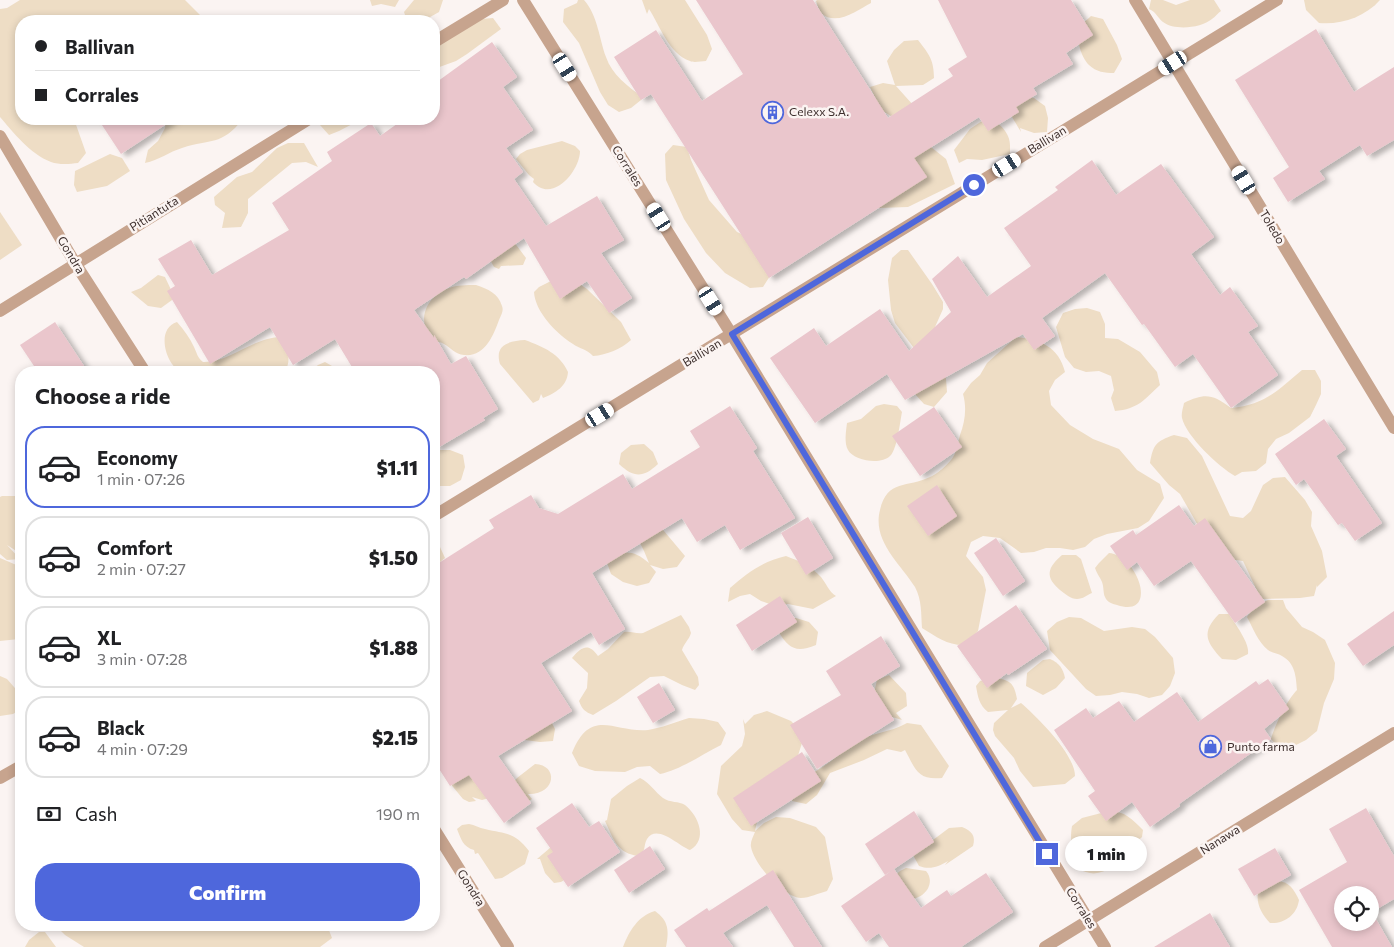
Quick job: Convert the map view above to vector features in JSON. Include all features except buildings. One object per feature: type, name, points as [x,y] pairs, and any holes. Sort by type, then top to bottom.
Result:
[{"type":"street","points":[[440,38],[503,0]]},
{"type":"street","name":"Corrales","points":[[523,0],[732,334],[1105,947]]},
{"type":"street","name":"Toledo","points":[[1135,0],[1394,428]]},
{"type":"street","name":"Ballivan","points":[[440,512],[1277,0]]},
{"type":"street","name":"Pitiantuta","points":[[0,311],[299,125]]},
{"type":"street","name":"Gondra","points":[[0,136],[75,263],[141,366]]},
{"type":"street","name":"Nanawa","points":[[1046,947],[1394,733]]},
{"type":"street","points":[[0,778],[15,769]]},
{"type":"street","name":"Gondra","points":[[440,839],[508,947]]},
{"type":"shaded area","points":[[20,0],[185,0],[200,15],[15,15],[15,125],[76,125],[86,153],[78,163],[57,164],[36,154],[0,117],[0,9],[7,8]]},
{"type":"shaded area","points":[[370,0],[399,0],[395,7],[381,4],[372,6]]},
{"type":"shaded area","points":[[414,0],[443,0],[439,12],[434,15],[405,15],[404,12]]},
{"type":"shaded area","points":[[578,0],[584,0],[589,6],[598,27],[606,57],[612,69],[621,80],[642,97],[631,108],[619,112],[608,105],[600,92],[579,43],[563,22],[564,9],[577,3]]},
{"type":"shaded area","points":[[642,0],[685,0],[707,35],[712,49],[706,61],[692,62],[676,52],[666,39],[649,9],[647,14]]},
{"type":"shaded area","points":[[817,0],[871,0],[871,3],[847,16],[833,18],[821,13]]},
{"type":"shaded area","points":[[1151,0],[1163,0],[1176,5],[1190,0],[1214,0],[1221,11],[1201,25],[1174,27],[1163,22],[1149,9]]},
{"type":"shaded area","points":[[1304,0],[1380,0],[1367,11],[1352,19],[1336,23],[1319,23],[1306,10]]},
{"type":"shaded area","points":[[1091,16],[1103,19],[1117,45],[1122,59],[1114,73],[1101,72],[1095,69],[1083,56],[1079,45],[1078,33],[1082,24]]},
{"type":"shaded area","points":[[493,18],[501,29],[456,61],[440,67],[440,38],[481,19]]},
{"type":"shaded area","points":[[918,40],[930,58],[934,78],[923,85],[896,86],[922,115],[901,122],[881,110],[870,87],[883,83],[895,85],[887,61],[894,50],[904,41]]},
{"type":"shaded area","points":[[1021,94],[1034,98],[1045,106],[1048,118],[1047,132],[1034,133],[1020,128],[1021,132],[1012,117],[1011,103]]},
{"type":"shaded area","points":[[875,112],[931,147],[946,159],[955,184],[908,207],[879,208],[854,200]]},
{"type":"shaded area","points":[[982,121],[996,121],[1003,129],[1009,139],[1010,154],[982,160],[967,159],[959,163],[954,150],[970,129]]},
{"type":"shaded area","points":[[165,125],[238,125],[222,138],[182,148],[145,163],[148,150],[158,141]]},
{"type":"shaded area","points":[[320,125],[350,125],[339,131],[329,135]]},
{"type":"shaded area","points":[[562,141],[575,146],[580,151],[579,159],[564,182],[548,189],[540,188],[533,182],[534,179],[516,159],[527,150]]},
{"type":"shaded area","points":[[288,143],[304,143],[318,167],[306,162],[292,163],[248,199],[248,213],[241,227],[222,228],[225,213],[215,205],[214,197],[237,177],[252,172],[277,148]]},
{"type":"shaded area","points":[[673,145],[687,147],[709,200],[737,232],[750,238],[770,276],[763,287],[750,288],[725,273],[706,253],[684,219],[666,180],[665,154]]},
{"type":"shaded area","points":[[110,154],[122,158],[130,171],[107,186],[77,192],[74,185],[75,171]]},
{"type":"shaded area","points":[[0,212],[22,245],[0,260]]},
{"type":"shaded area","points":[[514,242],[526,258],[523,265],[501,266],[499,269],[494,267],[489,258]]},
{"type":"shaded area","points":[[901,250],[908,250],[943,302],[943,309],[935,327],[947,392],[934,407],[924,404],[915,394],[917,352],[895,323],[891,310],[888,280],[892,258]]},
{"type":"shaded area","points":[[158,275],[165,277],[173,294],[172,300],[161,308],[148,306],[131,292],[141,288]]},
{"type":"shaded area","points":[[551,281],[575,281],[587,289],[621,322],[631,340],[614,351],[593,356],[567,340],[548,322],[535,300],[534,292]]},
{"type":"shaded area","points":[[476,285],[495,295],[503,308],[491,339],[483,349],[471,355],[464,355],[443,343],[433,340],[433,336],[426,328],[424,315],[433,298],[443,290],[455,286]]},
{"type":"shaded area","points":[[1087,308],[1100,312],[1105,324],[1105,338],[1118,339],[1140,352],[1157,372],[1160,385],[1135,406],[1115,411],[1111,398],[1114,390],[1111,376],[1099,371],[1086,372],[1074,368],[1065,357],[1056,327],[1063,313]]},
{"type":"shaded area","points":[[177,322],[189,337],[198,357],[203,362],[223,358],[262,341],[283,337],[288,355],[288,364],[287,366],[174,366],[167,355],[165,347],[166,332],[170,326]]},
{"type":"shaded area","points":[[1016,337],[1040,342],[1053,350],[1062,363],[1065,372],[1055,380],[1049,391],[1051,405],[1070,425],[1093,439],[1119,449],[1137,470],[1160,484],[1164,498],[1149,521],[1138,528],[1107,534],[1094,539],[1085,547],[1073,550],[1046,548],[1034,552],[1021,553],[1000,538],[983,536],[971,542],[966,556],[983,577],[986,590],[978,631],[966,645],[954,644],[922,628],[919,597],[915,587],[884,542],[880,532],[880,510],[883,500],[893,489],[933,476],[953,458],[964,420],[965,404],[963,394],[980,375],[987,363]]},
{"type":"shaded area","points":[[525,340],[551,352],[561,360],[568,372],[566,381],[560,388],[543,398],[541,394],[539,400],[533,403],[500,364],[499,357],[501,348],[505,345],[514,341]]},
{"type":"shaded area","points":[[325,362],[332,366],[317,366]]},
{"type":"shaded area","points":[[1302,370],[1315,370],[1321,381],[1321,394],[1316,405],[1310,417],[1289,433],[1276,439],[1268,449],[1266,463],[1256,471],[1242,472],[1235,476],[1221,466],[1196,442],[1185,425],[1182,416],[1184,403],[1208,396],[1219,400],[1231,408],[1253,404],[1286,384]]},
{"type":"shaded area","points":[[884,404],[897,406],[902,412],[892,453],[886,459],[874,461],[856,457],[851,454],[846,444],[847,423],[861,419],[876,406]]},
{"type":"shaded area","points":[[1174,435],[1187,438],[1202,456],[1230,516],[1243,518],[1251,511],[1263,485],[1273,478],[1285,477],[1305,500],[1312,512],[1311,526],[1322,551],[1327,577],[1317,587],[1317,585],[1314,596],[1261,599],[1243,561],[1216,557],[1180,494],[1169,485],[1150,463],[1156,444]]},
{"type":"shaded area","points":[[644,444],[653,452],[658,464],[653,469],[643,474],[634,474],[619,464],[621,453],[631,445]]},
{"type":"shaded area","points":[[440,450],[450,450],[463,455],[465,467],[461,480],[450,486],[440,486]]},
{"type":"shaded area","points":[[15,496],[15,550],[7,545],[15,554],[15,559],[7,560],[0,554],[0,497]]},
{"type":"shaded area","points":[[648,512],[685,556],[677,567],[663,569],[650,565],[656,572],[649,583],[637,586],[623,582],[611,574],[605,557],[628,552],[638,555],[649,563],[640,543]]},
{"type":"shaded area","points":[[440,547],[445,558],[440,562]]},
{"type":"shaded area","points":[[1109,553],[1119,556],[1129,564],[1136,574],[1141,595],[1138,603],[1130,607],[1112,603],[1105,597],[1102,582],[1095,568]]},
{"type":"shaded area","points":[[1062,555],[1076,555],[1081,559],[1092,593],[1075,599],[1066,595],[1055,585],[1050,577],[1050,572],[1053,564]]},
{"type":"shaded area","points":[[786,556],[813,570],[836,596],[813,609],[788,604],[775,606],[761,601],[750,594],[740,596],[728,602],[730,588],[743,577],[763,564]]},
{"type":"shaded area","points":[[0,558],[15,564],[15,639],[0,641]]},
{"type":"shaded area","points":[[1268,600],[1283,600],[1286,608],[1302,627],[1325,640],[1335,663],[1334,679],[1324,703],[1317,731],[1306,740],[1294,746],[1280,749],[1271,739],[1282,713],[1297,690],[1295,675],[1290,662],[1280,655],[1271,652],[1261,643],[1247,617],[1255,606]]},
{"type":"shaded area","points":[[1219,614],[1229,614],[1247,645],[1248,654],[1236,660],[1222,659],[1212,647],[1209,642],[1208,632],[1213,620]]},
{"type":"shaded area","points":[[681,615],[691,633],[682,650],[698,677],[699,685],[695,690],[664,676],[650,677],[593,715],[584,710],[579,701],[587,688],[588,673],[572,658],[576,654],[582,649],[588,648],[592,649],[598,656],[608,649],[624,632],[643,633]]},
{"type":"shaded area","points":[[1069,617],[1081,618],[1104,631],[1132,627],[1145,629],[1155,637],[1173,658],[1175,673],[1170,686],[1162,695],[1149,698],[1122,692],[1096,696],[1086,689],[1050,650],[1047,631],[1057,622]]},
{"type":"shaded area","points":[[796,618],[809,622],[818,632],[816,645],[798,649],[786,642],[782,637],[778,631],[783,620]]},
{"type":"shaded area","points":[[1050,659],[1060,666],[1065,678],[1056,688],[1043,695],[1026,686],[1027,673],[1043,660]]},
{"type":"shaded area","points":[[889,675],[906,693],[907,706],[896,713],[902,720],[889,716],[874,693],[877,680]]},
{"type":"shaded area","points":[[0,676],[7,679],[15,688],[15,713],[0,716]]},
{"type":"shaded area","points":[[994,677],[1007,681],[1012,685],[1017,699],[1011,708],[1021,703],[1054,736],[1069,757],[1075,776],[1065,784],[1033,787],[1020,771],[1014,758],[995,736],[993,730],[994,723],[1008,710],[988,712],[981,704],[976,686],[980,681]]},
{"type":"shaded area","points":[[767,711],[791,721],[801,731],[802,743],[794,768],[758,817],[755,831],[764,823],[776,817],[790,818],[816,827],[825,837],[833,879],[827,891],[807,897],[794,896],[770,879],[753,854],[751,843],[755,832],[742,830],[732,819],[717,794],[721,766],[742,746],[745,734],[743,719],[745,724],[754,715]]},
{"type":"shaded area","points":[[549,717],[555,729],[553,741],[525,740],[518,728]]},
{"type":"shaded area","points":[[689,718],[718,722],[726,733],[721,745],[668,772],[660,774],[650,766],[637,767],[625,772],[595,771],[579,766],[572,753],[579,739],[587,730],[595,726],[604,725],[648,730]]},
{"type":"shaded area","points":[[907,723],[921,725],[949,766],[942,778],[927,777],[918,772],[905,750],[901,752],[887,749],[830,773],[817,795],[806,804],[792,801],[799,785],[807,776],[831,761],[852,743]]},
{"type":"shaded area","points":[[457,760],[489,798],[482,800],[472,797],[476,801],[469,802],[463,799],[449,782]]},
{"type":"shaded area","points":[[535,764],[548,769],[551,774],[551,780],[544,790],[528,794],[532,799],[526,803],[513,783]]},
{"type":"shaded area","points":[[640,778],[663,798],[685,805],[690,810],[700,828],[699,840],[696,846],[690,850],[669,837],[657,834],[651,835],[647,839],[639,856],[632,855],[621,849],[605,821],[607,820],[611,799]]},
{"type":"shaded area","points":[[1109,811],[1120,812],[1132,819],[1143,830],[1142,837],[1111,867],[1099,873],[1085,872],[1077,868],[1071,843],[1072,826],[1082,818]]},
{"type":"shaded area","points":[[469,824],[504,833],[519,840],[529,851],[525,864],[502,878],[495,879],[478,853],[475,854],[474,850],[467,847],[461,839],[457,829],[462,825]]},
{"type":"shaded area","points":[[962,827],[972,834],[974,839],[973,846],[945,865],[948,861],[934,867],[919,866],[913,855],[949,828]]},
{"type":"shaded area","points":[[570,831],[567,878],[561,882],[554,883],[545,873],[540,859],[537,859]]},
{"type":"shaded area","points":[[906,868],[926,871],[929,876],[928,889],[921,896],[911,899],[889,881]]},
{"type":"shaded area","points":[[1275,881],[1284,882],[1290,886],[1299,900],[1296,910],[1289,918],[1280,922],[1270,923],[1260,909],[1258,893]]},
{"type":"shaded area","points":[[655,911],[663,919],[667,927],[666,947],[623,947],[628,935],[639,920]]},
{"type":"shaded area","points":[[61,931],[329,931],[332,938],[320,947],[84,947]]},
{"type":"shaded area","points":[[39,932],[45,932],[56,947],[25,947],[29,940]]},
{"type":"place","name":"Celexx S.A.","points":[[773,112]]},
{"type":"place","name":"Punto farma","points":[[1211,747]]},
{"type":"route","points":[[974,185],[732,334],[1047,854]]}]
